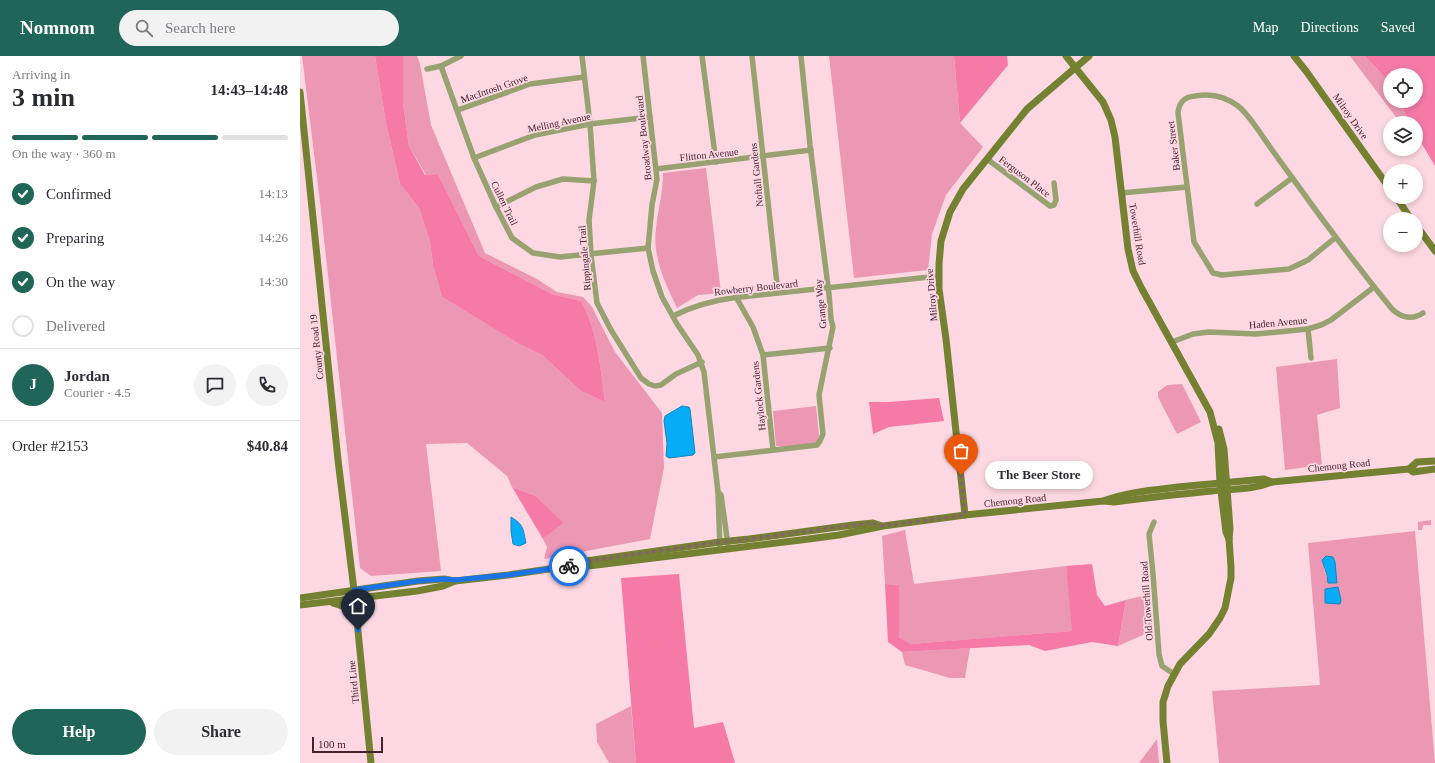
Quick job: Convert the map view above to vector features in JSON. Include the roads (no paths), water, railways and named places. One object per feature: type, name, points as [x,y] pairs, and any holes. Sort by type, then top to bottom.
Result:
[{"type":"main road","name":"Towerhill Road","points":[[1066,56],[1103,102],[1112,120],[1128,249],[1133,271],[1142,290],[1210,412],[1218,443],[1230,529],[1231,578],[1224,608],[1220,618],[1209,634],[1180,664],[1168,686],[1163,702],[1163,721],[1167,763]]},
{"type":"main road","name":"Milroy Drive","points":[[965,515],[946,339],[939,290],[941,241],[950,212],[963,189],[987,159],[1027,110],[1089,56]]},
{"type":"main road","name":"Milroy Drive","points":[[1294,56],[1383,179]]},
{"type":"main road","name":"County Road 19","points":[[300,92],[338,460],[355,599]]},
{"type":"main road","points":[[1423,235],[1435,251]]},
{"type":"main road","name":"Chemong Road","points":[[1103,500],[1114,502],[1261,486],[1272,482],[1409,468],[1417,462],[1435,461]]},
{"type":"main road","name":"Chemong Road","points":[[1409,468],[1413,472],[1435,469]]},
{"type":"main road","name":"Chemong Road","points":[[567,566],[572,568],[839,535],[882,526],[965,515],[1103,500],[1115,496],[1146,491],[1264,479],[1272,482]]},
{"type":"main road","name":"Chemong Road","points":[[300,598],[418,581],[444,579],[455,580],[508,575],[567,566],[581,562],[853,525],[873,523],[882,526]]},
{"type":"main road","name":"Chemong Road","points":[[300,605],[355,599],[444,586],[455,580]]},
{"type":"main road","name":"Third Line","points":[[355,599],[371,763]]},
{"type":"main road","points":[[329,602],[340,604],[357,615]]},
{"type":"street","points":[[427,69],[441,66],[461,56]]},
{"type":"street","name":"Rippingale Trail","points":[[582,56],[590,124],[594,181],[589,220],[591,255],[597,303],[611,330],[641,378],[649,384],[655,386],[661,385],[676,374],[702,362]]},
{"type":"street","name":"Broadway Boulevard","points":[[643,56],[657,179],[652,205],[648,248],[653,272],[662,297],[702,362],[718,492],[720,550]]},
{"type":"street","points":[[702,56],[716,162]]},
{"type":"street","name":"Noftall Gardens","points":[[752,56],[778,293]]},
{"type":"street","name":"Grange Way","points":[[714,457],[817,445],[823,434],[819,395],[830,348],[833,327],[830,319],[830,294],[811,150],[801,56]]},
{"type":"street","name":"Cullen Trail","points":[[441,66],[474,158],[512,238],[533,254],[560,257],[648,248]]},
{"type":"street","name":"MacIntosh Grove","points":[[458,110],[530,84],[584,77]]},
{"type":"street","name":"Baker Street","points":[[1336,236],[1308,260],[1289,269],[1217,275],[1213,273],[1194,242],[1178,113],[1179,107],[1186,98],[1210,94],[1226,98],[1239,107],[1250,119],[1292,178],[1392,309],[1400,315],[1410,318],[1423,313]]},
{"type":"street","name":"Melling Avenue","points":[[474,158],[535,134],[590,124],[650,117]]},
{"type":"street","name":"Flitton Avenue","points":[[656,168],[764,157],[811,150]]},
{"type":"street","name":"Ferguson Place","points":[[987,159],[1050,206],[1054,205],[1056,200],[1054,183]]},
{"type":"street","points":[[1257,204],[1292,178]]},
{"type":"street","points":[[496,207],[536,187],[563,179],[594,181]]},
{"type":"street","points":[[1121,193],[1187,186]]},
{"type":"street","name":"Rowberry Boulevard","points":[[673,316],[693,306],[710,301],[736,297],[939,276]]},
{"type":"street","name":"Haden Avenue","points":[[1172,342],[1193,334],[1208,332],[1256,334],[1308,328],[1331,320],[1374,287]]},
{"type":"street","name":"Haylock Gardens","points":[[736,297],[753,327],[763,355],[773,450]]},
{"type":"street","points":[[1308,328],[1311,358]]},
{"type":"street","points":[[763,355],[830,348]]},
{"type":"street","name":"Broadway Boulevard","points":[[718,492],[721,495],[729,549]]},
{"type":"street","name":"Old Towerhill Road","points":[[1154,522],[1149,534],[1154,574],[1159,654],[1162,666],[1174,674]]},
{"type":"water","points":[[682,406],[689,407],[690,409],[695,453],[693,455],[669,458],[666,456],[667,443],[664,421],[665,416]]},
{"type":"water","points":[[511,517],[521,525],[523,531],[526,543],[519,546],[513,544]]},
{"type":"water","points":[[1326,556],[1333,557],[1335,562],[1337,583],[1328,583],[1322,560]]},
{"type":"water","points":[[1338,587],[1341,600],[1340,604],[1325,603],[1325,589]]},
{"type":"place","name":"The Beer Store","points":[[961,475]]}]
